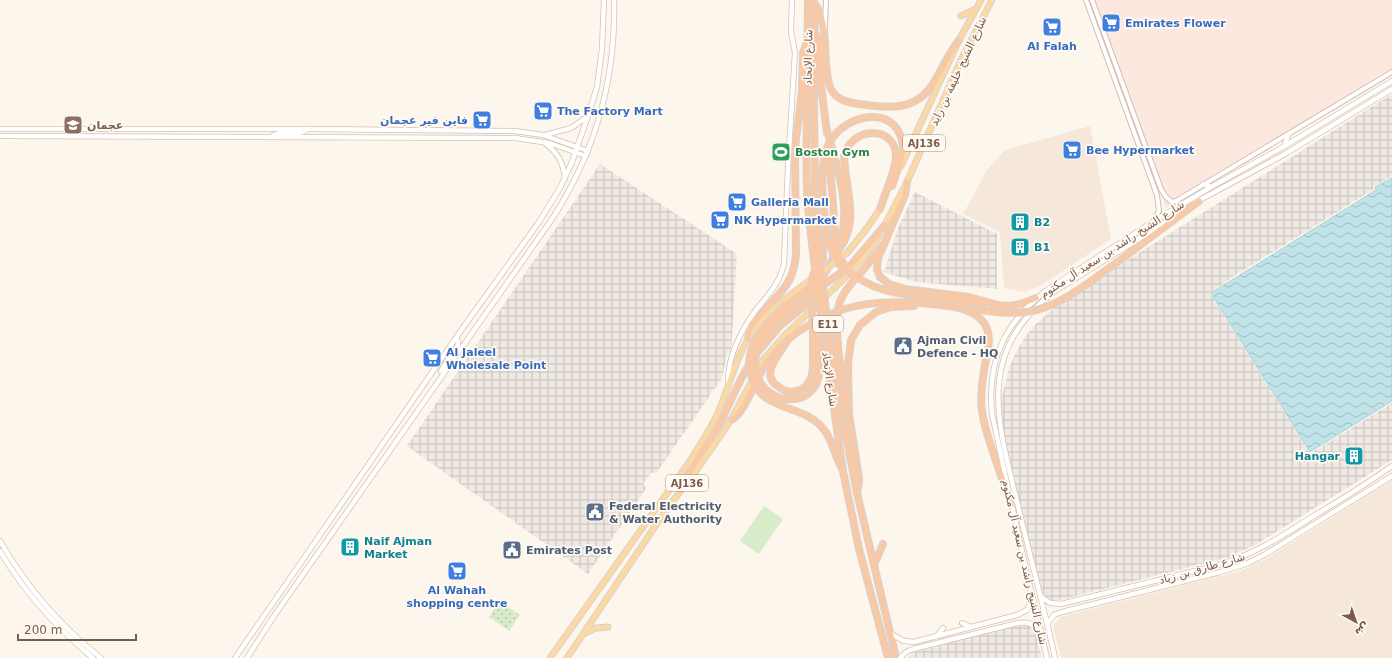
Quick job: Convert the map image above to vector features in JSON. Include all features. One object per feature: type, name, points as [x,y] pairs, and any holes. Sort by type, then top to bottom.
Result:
[{"type":"highway","name":"شارع الإتحاد","points":[[808,0],[808,206],[820,269],[838,389],[857,493],[896,658]]},
{"type":"highway","name":"شارع الإتحاد","points":[[816,2],[814,31],[815,200],[823,332],[843,471],[859,549],[888,658]]},
{"type":"highway","points":[[816,2],[822,16],[828,81],[835,95],[847,102],[887,108],[898,107],[918,99],[933,84],[949,54],[959,40]]},
{"type":"highway","points":[[814,31],[819,41],[836,247],[841,260],[852,274]]},
{"type":"highway","points":[[748,339],[752,324],[787,284],[794,268],[796,255],[796,143],[802,90],[803,53],[808,39]]},
{"type":"highway","points":[[892,186],[901,160],[903,148],[902,139],[893,124],[886,120],[874,117],[865,117],[853,121],[845,126],[833,138],[827,149],[824,156],[822,172],[824,203],[830,246],[839,265],[845,271],[864,282],[884,290],[897,293],[1007,306],[1016,305],[1036,298]]},
{"type":"highway","points":[[827,130],[844,210],[842,233],[836,253]]},
{"type":"highway","points":[[680,491],[687,475],[720,424],[748,365],[768,338],[813,297],[836,253],[847,236],[850,223],[850,202],[845,168],[846,151],[852,141],[865,133],[875,133],[884,136],[892,144],[895,150],[896,156],[894,169],[880,210]]},
{"type":"highway","points":[[907,182],[905,195],[878,258],[877,268],[880,277],[889,284],[905,290],[969,297],[998,305]]},
{"type":"highway","points":[[732,420],[740,414],[766,363],[774,353],[789,338],[819,319],[847,308],[871,303],[889,302],[1012,313],[1041,309],[1055,304],[1123,258],[1198,201]]},
{"type":"highway","points":[[824,203],[822,213],[823,260],[820,269],[812,286],[786,305],[767,323],[756,340],[749,359],[749,368],[751,377],[758,391],[768,400],[802,413],[820,426],[832,442],[838,462],[843,471]]},
{"type":"highway","points":[[823,332],[820,339],[818,379],[812,391],[804,397],[790,400],[776,397],[765,390],[756,376],[754,368],[756,352],[764,337],[774,324],[786,313],[850,266],[885,225]]},
{"type":"highway","points":[[857,493],[859,478],[838,336],[837,311],[841,298],[848,287],[885,242]]},
{"type":"highway","points":[[789,338],[772,364],[770,376],[772,382],[777,387],[795,392],[802,389],[806,385],[810,380],[812,372],[813,326],[811,289],[812,277],[820,269]]},
{"type":"highway","points":[[849,414],[848,364],[851,340],[860,325],[876,312],[891,307],[935,305]]},
{"type":"highway","points":[[955,307],[980,318],[989,333],[982,391],[983,415],[987,434],[1006,491],[1012,504]]},
{"type":"highway","points":[[874,565],[883,544]]},
{"type":"main road","points":[[236,658],[456,338],[539,222],[565,179],[578,147],[597,87],[601,61],[604,0]]},
{"type":"main road","points":[[247,658],[268,624],[552,218],[573,183],[587,154],[599,120],[608,80],[613,40],[614,0]]},
{"type":"main road","points":[[728,387],[728,374],[736,344],[752,317],[777,284],[782,274],[784,263],[795,50],[791,31],[792,0]]},
{"type":"main road","name":"شارع الشيخ خليفة بن زايد","points":[[820,269],[848,252],[880,210],[959,40],[981,0]]},
{"type":"main road","name":"شارع الشيخ خليفة بن زايد","points":[[732,420],[763,360],[785,335],[846,277],[863,258],[885,225],[907,182],[961,60],[992,0]]},
{"type":"main road","points":[[961,16],[977,8]]},
{"type":"main road","name":"شارع الشيخ راشد بن سعيد آل مكتوم","points":[[1047,658],[994,427],[991,392],[992,377],[996,356],[1006,334],[1018,316],[1036,298],[1047,290],[1154,221],[1211,187],[1284,147],[1392,81]]},
{"type":"main road","name":"شارع الشيخ راشد بن سعيد آل مكتوم","points":[[1055,658],[1003,446],[999,422],[999,385],[1004,360],[1008,347],[1022,323],[1041,302],[1055,291],[1198,201],[1285,154],[1392,89]]},
{"type":"main road","points":[[543,135],[571,128],[588,116]]},
{"type":"main road","points":[[0,129],[515,131],[543,135],[578,147],[587,154]]},
{"type":"main road","points":[[271,137],[277,133],[302,133],[308,129]]},
{"type":"main road","points":[[136,137],[161,136],[165,134],[167,130]]},
{"type":"main road","points":[[1284,147],[1289,133]]},
{"type":"main road","points":[[0,136],[507,138],[543,142],[587,154]]},
{"type":"main road","points":[[543,142],[559,156],[565,179]]},
{"type":"main road","points":[[1203,184],[1211,187]]},
{"type":"main road","name":"AJ136","points":[[550,658],[692,458],[710,429],[742,350],[748,339],[762,320],[775,307],[820,269]]},
{"type":"main road","points":[[438,380],[442,370],[458,345],[456,338]]},
{"type":"main road","name":"AJ136","points":[[567,658],[666,510],[732,420]]},
{"type":"main road","name":"شارع طارق بن زياد","points":[[1040,596],[1046,601],[1057,604],[1080,600],[1226,563],[1258,550],[1392,466]]},
{"type":"main road","name":"شارع طارق بن زياد","points":[[1047,624],[1051,618],[1058,613],[1220,572],[1255,560],[1392,476]]},
{"type":"main road","points":[[1343,498],[1347,504]]},
{"type":"main road","points":[[0,541],[19,572],[48,607],[71,632],[101,658]]},
{"type":"main road","points":[[0,550],[19,579],[42,608],[62,630],[93,658]]},
{"type":"main road","points":[[1188,573],[1190,580]]},
{"type":"main road","points":[[891,634],[904,642],[937,636],[1020,614],[1026,610],[1033,597]]},
{"type":"main road","points":[[1080,600],[1079,604],[1081,607]]},
{"type":"main road","points":[[1013,616],[1015,620],[1013,624]]},
{"type":"main road","points":[[900,658],[906,652],[923,646],[1013,624],[1027,622],[1041,630]]},
{"type":"main road","points":[[962,624],[971,627]]},
{"type":"main road","points":[[584,633],[596,628],[608,627]]},
{"type":"main road","points":[[937,636],[943,628]]},
{"type":"main road","points":[[921,640],[920,643],[923,646]]},
{"type":"street","points":[[823,31],[826,22],[826,0]]},
{"type":"street","points":[[1086,0],[1158,199],[1159,211],[1154,221]]},
{"type":"street","points":[[1093,0],[1161,189],[1170,201],[1176,201],[1392,72]]},
{"type":"street","points":[[1158,199],[1161,203],[1164,203],[1166,197]]},
{"type":"shaded area","points":[[1089,0],[1392,0],[1392,74],[1166,208]]},
{"type":"shaded area","points":[[1392,94],[1392,176],[1373,187],[1374,189],[1234,276],[1210,293],[1310,454],[1392,403],[1392,460],[1255,545],[1226,558],[1055,601],[1050,600],[1042,592],[1006,450],[1001,418],[1001,400],[1009,369],[1015,354],[1025,337],[1036,324],[1061,302]]},
{"type":"shaded area","points":[[1090,126],[1111,239],[1040,286],[1024,292],[1004,288],[1000,232],[963,214],[987,170],[1005,150]]},
{"type":"shaded area","points":[[600,164],[737,254],[731,351],[727,354],[722,378],[657,472],[651,473],[643,484],[647,487],[588,574],[407,446]]},
{"type":"shaded area","points":[[915,192],[997,234],[997,289],[916,282],[884,272],[898,228]]},
{"type":"shaded area","points":[[1392,480],[1392,658],[1061,658],[1053,626],[1060,617],[1240,571],[1266,559]]},
{"type":"shaded area","points":[[1026,623],[1035,632],[1042,658],[908,658],[911,653]]},
{"type":"green space","points":[[764,506],[783,519],[759,554],[740,541]]},
{"type":"green space","points":[[499,601],[520,615],[509,631],[489,617]]},
{"type":"water","points":[[1392,178],[1392,401],[1310,452],[1211,293],[1376,190],[1375,187]]},
{"type":"place","name":"Emirates Flower","points":[[1111,23]]},
{"type":"place","name":"Al Falah","points":[[1052,27]]},
{"type":"place","name":"The Factory Mart","points":[[543,111]]},
{"type":"place","name":"فاين فير عجمان","points":[[482,120]]},
{"type":"place","name":"عجمان","points":[[73,125]]},
{"type":"place","name":"Bee Hypermarket","points":[[1072,150]]},
{"type":"place","name":"Boston Gym","points":[[781,152]]},
{"type":"place","name":"Galleria Mall","points":[[737,202]]},
{"type":"place","name":"NK Hypermarket","points":[[720,220]]},
{"type":"place","name":"B2","points":[[1020,222]]},
{"type":"place","name":"B1","points":[[1020,247]]},
{"type":"place","name":"Ajman Civil Defence - HQ","points":[[903,346]]},
{"type":"place","name":"Al Jaleel Wholesale Point","points":[[432,358]]},
{"type":"place","name":"Hangar","points":[[1354,456]]},
{"type":"place","name":"Federal Electricity & Water Authority","points":[[595,512]]},
{"type":"place","name":"Naif Ajman Market","points":[[350,547]]},
{"type":"place","name":"Emirates Post","points":[[512,550]]},
{"type":"place","name":"Al Wahah shopping centre","points":[[457,571]]}]
